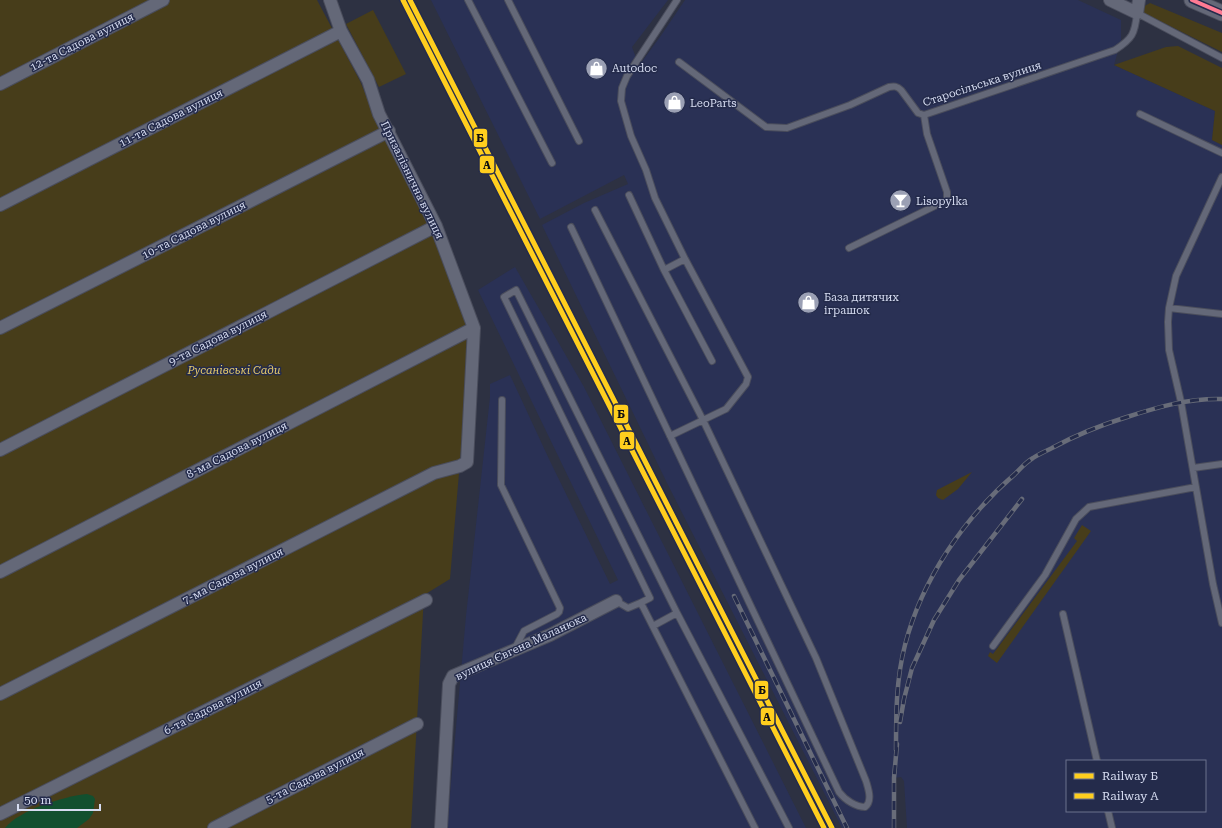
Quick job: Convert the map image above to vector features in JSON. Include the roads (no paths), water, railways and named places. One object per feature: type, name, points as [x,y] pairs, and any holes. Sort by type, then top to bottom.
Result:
[{"type":"street","name":"12-та Садова вулиця","points":[[0,84],[163,0]]},
{"type":"street","name":"Призалізнична вулиця","points":[[330,0],[341,31],[368,80],[379,114],[389,131],[436,226],[474,328],[467,462]]},
{"type":"street","points":[[1110,0],[1137,13],[1139,0]]},
{"type":"street","points":[[1192,0],[1222,13]]},
{"type":"street","name":"11-та Садова вулиця","points":[[0,205],[341,31]]},
{"type":"street","name":"10-та Садова вулиця","points":[[0,328],[389,131]]},
{"type":"street","name":"9-та Садова вулиця","points":[[0,450],[436,226]]},
{"type":"street","name":"8-ма Садова вулиця","points":[[0,572],[474,328]]},
{"type":"street","name":"7-ма Садова вулиця","points":[[0,694],[434,473],[460,466],[467,462]]},
{"type":"street","name":"6-та Садова вулиця","points":[[0,814],[426,600]]},
{"type":"street","name":"вулиця Євгена Маланюка","points":[[441,828],[449,684],[453,676],[550,635],[616,601]]},
{"type":"street","name":"5-та Садова вулиця","points":[[214,828],[417,724]]},
{"type":"lane","points":[[468,0],[552,163]]},
{"type":"lane","points":[[508,0],[579,141]]},
{"type":"lane","points":[[670,436],[726,408],[746,384],[748,377],[685,260],[655,198],[646,170],[630,136],[621,100],[622,88],[627,76],[678,0]]},
{"type":"lane","points":[[1137,13],[1222,58]]},
{"type":"lane","name":"Старосільська вулиця","points":[[679,62],[766,127],[787,128],[850,105],[893,86],[898,87],[918,113],[924,115],[1115,50],[1130,39],[1135,31],[1137,13]]},
{"type":"lane","points":[[1140,114],[1222,153]]},
{"type":"lane","points":[[849,248],[944,203],[947,200],[947,192],[927,134],[924,115]]},
{"type":"lane","points":[[1222,177],[1176,276],[1169,308],[1169,350],[1222,623]]},
{"type":"lane","points":[[629,195],[664,270],[712,361]]},
{"type":"lane","points":[[571,227],[839,792],[842,797],[858,806],[866,807],[869,802],[869,792],[866,781],[816,658],[702,420],[594,210]]},
{"type":"lane","points":[[664,270],[685,260]]},
{"type":"lane","points":[[616,601],[628,608],[650,598],[504,297],[516,290],[678,613],[789,828]]},
{"type":"lane","points":[[1169,308],[1222,314]]},
{"type":"lane","points":[[502,400],[500,485],[560,608],[557,614],[524,631],[513,651]]},
{"type":"lane","points":[[1193,468],[1222,464]]},
{"type":"lane","points":[[993,646],[1044,575],[1076,520],[1089,507],[1196,487]]},
{"type":"lane","points":[[640,603],[755,828]]},
{"type":"lane","points":[[653,626],[678,613]]},
{"type":"lane","points":[[1063,614],[1097,760]]},
{"type":"lane","points":[[1108,812],[1112,828]]},
{"type":"railway","points":[[896,750],[896,710],[902,658],[922,597],[947,551],[962,530],[996,491],[1028,461],[1070,439],[1108,423],[1162,407],[1198,400],[1222,399]]},
{"type":"railway","points":[[900,722],[912,668],[934,620],[959,580],[1022,499]]},
{"type":"railway","points":[[734,596],[847,828]]},
{"type":"railway","points":[[894,828],[894,778],[897,744]]},
{"type":"rail line","name":"A","points":[[403,0],[824,828]]},
{"type":"rail line","name":"Б","points":[[410,0],[832,828]]},
{"type":"place","name":"Autodoc","points":[[596,68]]},
{"type":"place","name":"LeoParts","points":[[675,103]]},
{"type":"place","name":"Lisopylka","points":[[901,201]]},
{"type":"place","name":"База дитячих іграшок","points":[[808,303]]},
{"type":"park label","name":"Русанівські Сади","points":[[234,370]]}]
